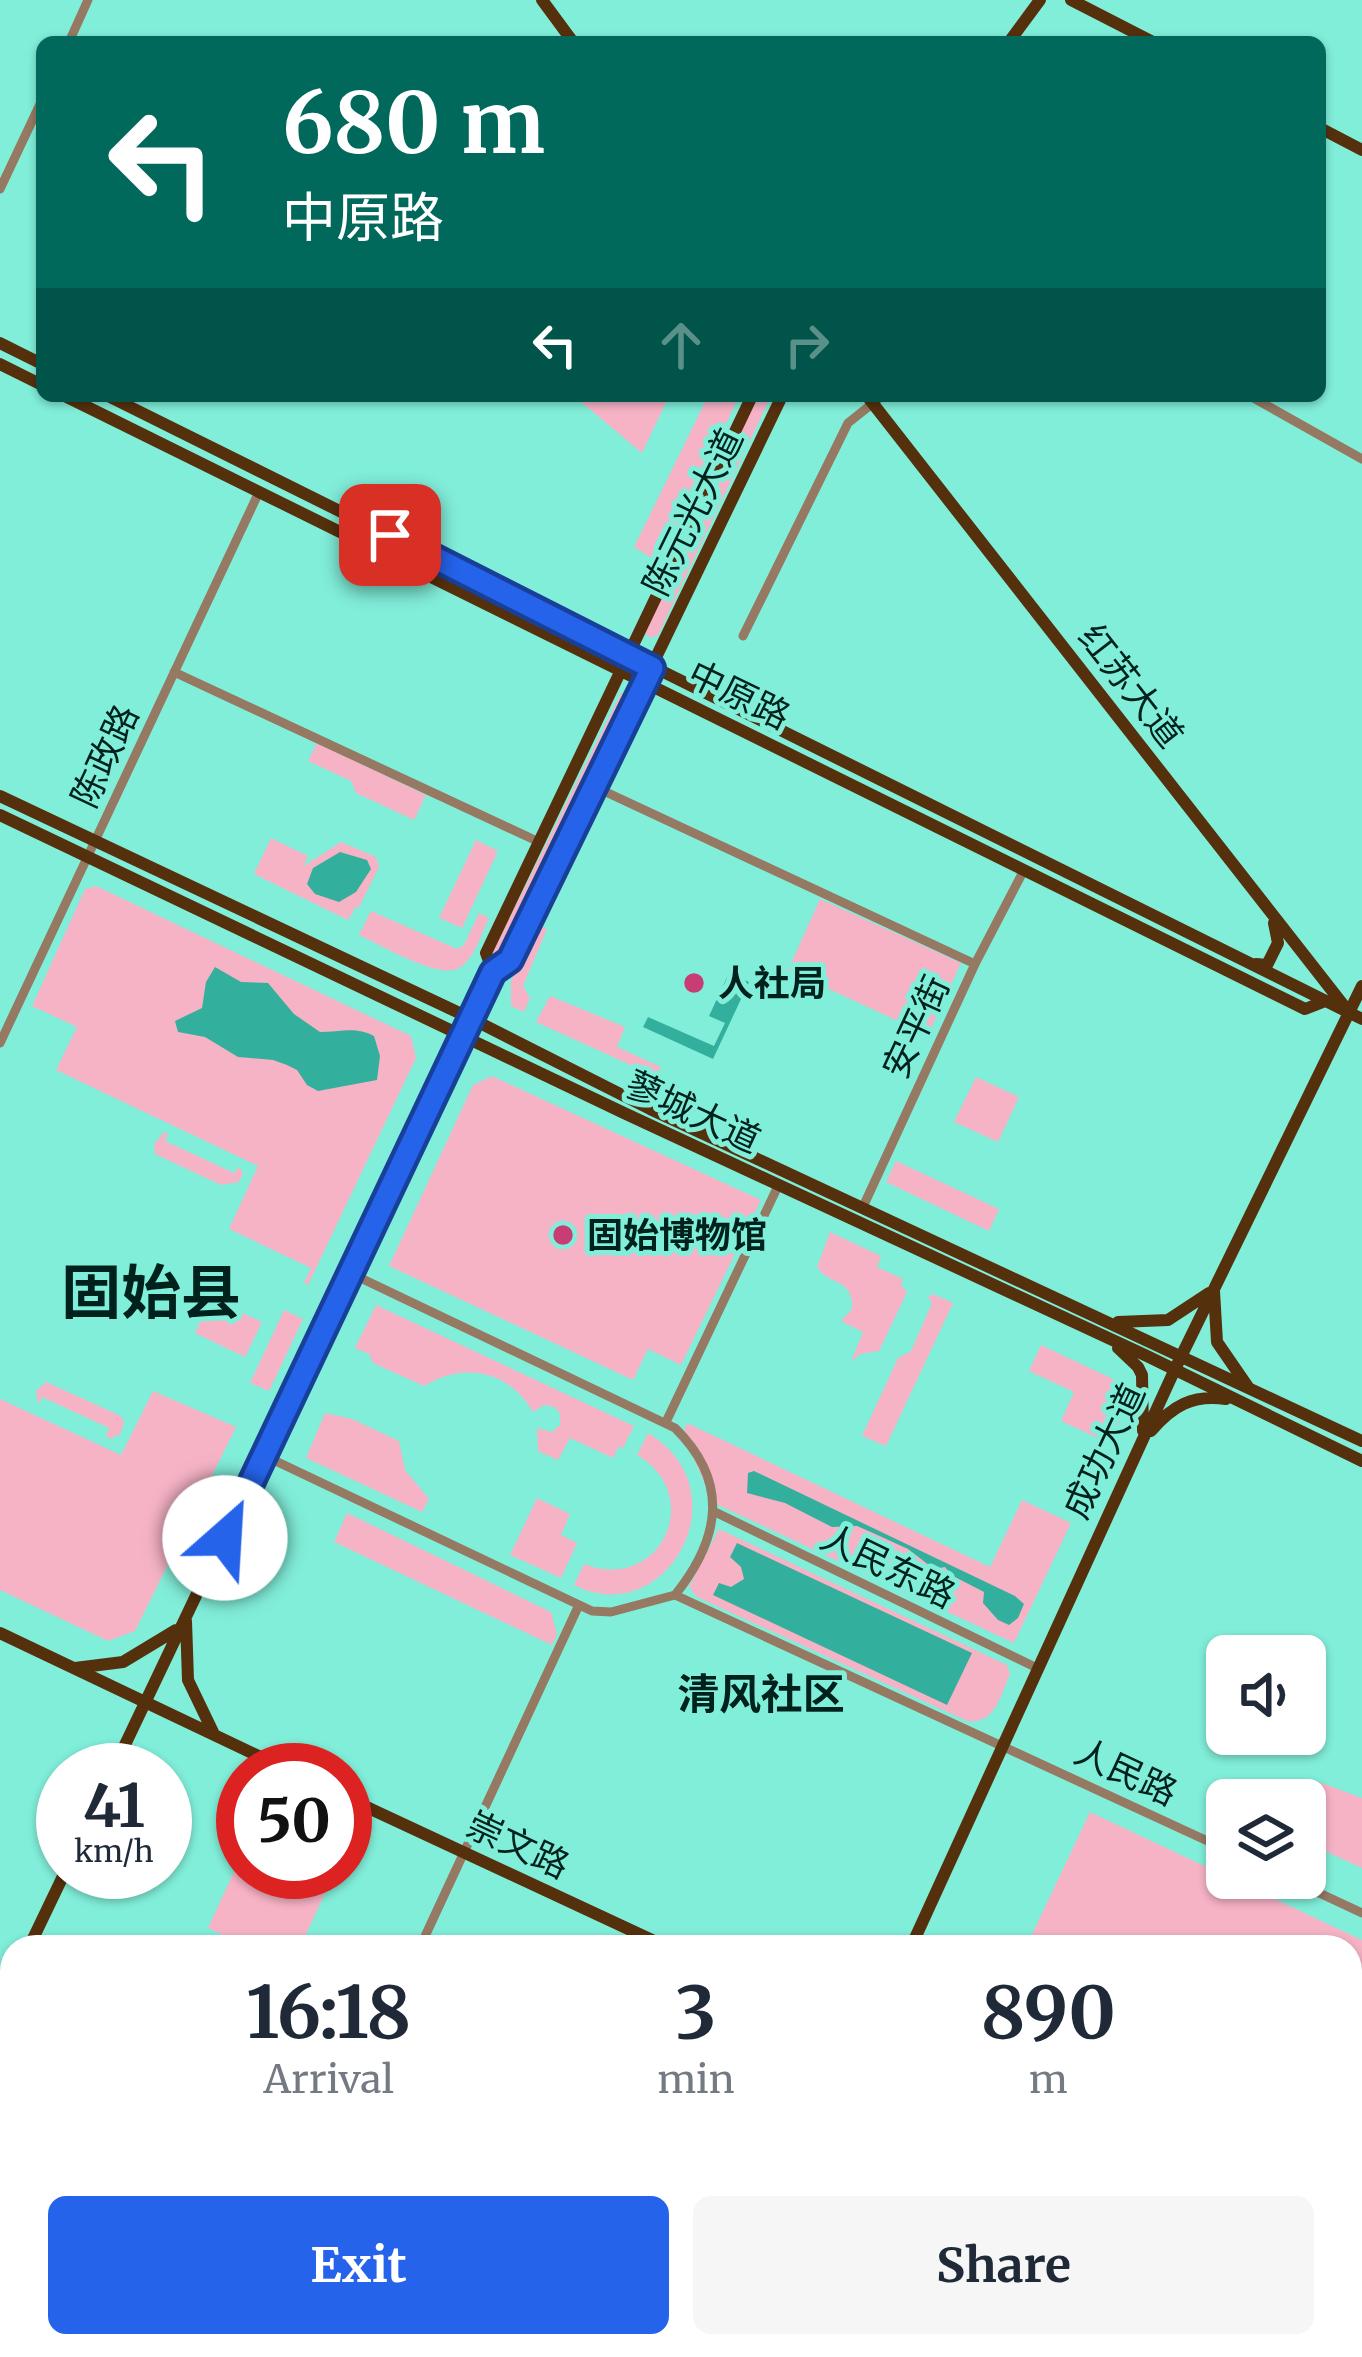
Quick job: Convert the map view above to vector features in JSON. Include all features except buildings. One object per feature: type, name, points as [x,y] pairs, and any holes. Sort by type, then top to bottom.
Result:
[{"type":"main road","points":[[542,0],[569,36]]},
{"type":"main road","points":[[1013,36],[1040,0]]},
{"type":"main road","points":[[1071,0],[1141,36]]},
{"type":"main road","points":[[1326,131],[1362,150]]},
{"type":"main road","points":[[0,343],[36,361]]},
{"type":"main road","points":[[0,364],[36,382]]},
{"type":"main road","name":"中原路","points":[[77,402],[1305,1009],[1323,1002]]},
{"type":"main road","name":"中原路","points":[[120,402],[1355,1016]]},
{"type":"main road","name":"陈元光大道","points":[[493,972],[486,953],[749,402]]},
{"type":"main road","name":"陈元光大道","points":[[126,1743],[493,972],[510,960],[779,402]]},
{"type":"main road","name":"红苏大道","points":[[877,402],[1355,1016]]},
{"type":"main road","name":"蓼城大道","points":[[0,796],[862,1209],[1109,1322],[1233,1400],[1362,1461]]},
{"type":"main road","name":"蓼城大道","points":[[0,815],[1102,1336],[1249,1388],[1362,1442]]},
{"type":"main road","points":[[1247,962],[1267,965],[1273,960],[1278,944],[1273,916]]},
{"type":"main road","name":"成功大道","points":[[916,1935],[1178,1363],[1355,1016],[1362,986]]},
{"type":"main road","points":[[1109,1322],[1168,1320],[1214,1288]]},
{"type":"main road","points":[[1214,1288],[1217,1342],[1249,1388]]},
{"type":"main road","points":[[1102,1336],[1138,1367],[1145,1396],[1142,1441]]},
{"type":"main road","points":[[1142,1441],[1182,1403],[1213,1397],[1233,1400]]},
{"type":"main road","points":[[73,1668],[123,1662],[140,1655],[172,1635],[185,1620]]},
{"type":"main road","points":[[185,1620],[188,1680],[217,1737]]},
{"type":"main road","points":[[0,1633],[230,1743]]},
{"type":"main road","name":"崇文路","points":[[372,1809],[641,1935]]},
{"type":"main road","points":[[35,1935],[52,1899]]},
{"type":"street","points":[[72,36],[88,0]]},
{"type":"street","points":[[0,189],[36,113]]},
{"type":"street","points":[[743,636],[848,423],[870,402]]},
{"type":"street","points":[[1261,402],[1362,459]]},
{"type":"street","name":"陈政路","points":[[0,1043],[259,492]]},
{"type":"street","points":[[174,672],[539,842]]},
{"type":"street","points":[[593,786],[975,964]]},
{"type":"street","name":"安平街","points":[[862,1209],[975,964],[1024,870]]},
{"type":"street","points":[[666,1422],[778,1186]]},
{"type":"street","points":[[265,1456],[578,1607],[611,1612],[675,1594],[704,1548],[715,1512],[704,1466],[683,1436],[666,1422],[350,1273]]},
{"type":"street","name":"人民东路","points":[[715,1512],[1037,1668]]},
{"type":"street","name":"人民路","points":[[675,1594],[1206,1840]]},
{"type":"street","points":[[426,1935],[578,1607]]},
{"type":"street","points":[[1326,1896],[1362,1913]]},
{"type":"shaded area","points":[[581,402],[666,402],[642,453]]},
{"type":"shaded area","points":[[705,402],[736,402],[660,563],[634,547]]},
{"type":"shaded area","points":[[751,402],[768,402],[658,635],[650,638],[645,633]]},
{"type":"shaded area","points":[[621,693],[630,699],[500,961],[493,951]]},
{"type":"shaded area","points":[[317,743],[426,795],[414,820],[356,793],[351,781],[308,761]]},
{"type":"shaded area","points":[[271,838],[308,856],[304,866],[341,842],[376,857],[379,867],[348,920],[254,874]]},
{"type":"shaded area","points":[[476,840],[498,851],[462,928],[439,918]]},
{"type":"shaded area","points":[[96,886],[411,1036],[416,1058],[308,1285],[304,1283],[311,1268],[229,1229],[258,1166],[56,1070],[77,1027],[32,1006],[85,889]]},
{"type":"shaded area","points":[[820,899],[961,963],[928,1035],[788,970]]},
{"type":"shaded area","points":[[371,911],[457,949],[464,945],[479,913],[489,918],[469,959],[450,970],[424,965],[359,935]]},
{"type":"shaded area","points":[[537,925],[547,929],[523,986],[530,998],[524,1012],[511,1006],[511,981]]},
{"type":"shaded area","points":[[550,996],[625,1027],[617,1047],[661,1067],[657,1077],[536,1022]]},
{"type":"shaded area","points":[[492,1076],[761,1200],[681,1365],[648,1349],[633,1380],[389,1266],[473,1085]]},
{"type":"shaded area","points":[[976,1077],[1019,1097],[998,1142],[954,1122]]},
{"type":"shaded area","points":[[164,1132],[168,1134],[165,1141],[234,1173],[239,1167],[243,1173],[239,1182],[221,1185],[155,1154],[154,1144]]},
{"type":"shaded area","points":[[896,1161],[999,1209],[989,1231],[886,1182]]},
{"type":"shaded area","points":[[830,1232],[881,1256],[877,1267],[903,1279],[901,1285],[907,1292],[879,1351],[860,1354],[851,1362],[863,1332],[841,1321],[852,1309],[852,1299],[845,1287],[817,1267]]},
{"type":"shaded area","points":[[933,1294],[953,1303],[886,1446],[862,1436],[898,1358],[911,1351]]},
{"type":"shaded area","points":[[211,1299],[262,1322],[245,1357],[195,1333]]},
{"type":"shaded area","points":[[376,1305],[634,1426],[623,1448],[618,1447],[613,1458],[570,1438],[558,1460],[538,1451],[537,1428],[552,1432],[560,1425],[555,1407],[544,1405],[533,1412],[512,1387],[485,1374],[455,1374],[424,1386],[373,1363],[369,1354],[355,1348]]},
{"type":"shaded area","points":[[284,1310],[303,1319],[269,1391],[250,1383]]},
{"type":"shaded area","points":[[1041,1345],[1134,1389],[1109,1443],[1061,1421],[1074,1392],[1029,1371]]},
{"type":"shaded area","points":[[46,1382],[121,1416],[120,1434],[110,1439],[106,1436],[109,1428],[42,1397],[38,1405],[36,1391]]},
{"type":"shaded area","points":[[153,1391],[236,1427],[135,1631],[108,1641],[0,1590],[0,1399],[121,1455]]},
{"type":"shaded area","points":[[325,1413],[352,1419],[399,1441],[405,1470],[429,1499],[422,1512],[306,1458]]},
{"type":"shaded area","points":[[687,1423],[990,1567],[1022,1500],[1071,1523],[1014,1643],[714,1503],[683,1435]]},
{"type":"shaded area","points":[[648,1433],[676,1458],[690,1488],[691,1519],[682,1548],[663,1573],[638,1589],[608,1594],[574,1585],[584,1564],[611,1570],[634,1565],[652,1554],[665,1536],[671,1515],[669,1494],[658,1473],[637,1455]]},
{"type":"shaded area","points":[[537,1498],[570,1514],[561,1535],[577,1543],[561,1578],[510,1555]]},
{"type":"shaded area","points":[[347,1513],[551,1612],[557,1634],[552,1645],[334,1542]]},
{"type":"shaded area","points":[[719,1529],[1007,1665],[1010,1674],[995,1707],[984,1718],[967,1721],[697,1597],[689,1587]]},
{"type":"shaded area","points":[[1326,1784],[1362,1798],[1362,1868],[1326,1852]]},
{"type":"shaded area","points":[[1090,1812],[1206,1867],[1206,1899],[1275,1899],[1351,1935],[1032,1935]]},
{"type":"shaded area","points":[[221,1899],[322,1899],[306,1935],[223,1935],[208,1928]]},
{"type":"water","points":[[340,852],[367,860],[371,869],[356,892],[339,902],[315,894],[307,884],[313,868]]},
{"type":"water","points":[[215,967],[241,982],[268,983],[294,1014],[320,1032],[354,1030],[374,1036],[380,1056],[377,1080],[318,1091],[287,1065],[238,1057],[205,1037],[178,1032],[175,1021],[202,1008],[206,982]]},
{"type":"water","points":[[729,973],[749,982],[713,1059],[643,1027],[648,1017],[714,1046],[725,1023],[709,1016]]},
{"type":"water","points":[[754,1471],[1015,1596],[1024,1604],[1018,1618],[1009,1625],[998,1620],[983,1603],[984,1592],[945,1567],[934,1569],[908,1549],[857,1526],[832,1527],[785,1503],[747,1493],[748,1473]]},
{"type":"water","points":[[737,1543],[972,1653],[947,1705],[713,1595],[719,1583],[731,1587],[744,1579],[741,1567],[730,1557]]},
{"type":"place","name":"人社局","points":[[694,983]]},
{"type":"place","name":"固始博物馆","points":[[563,1235]]},
{"type":"district","name":"固始县","points":[[151,1292]]},
{"type":"district","name":"清风社区","points":[[761,1694]]},
{"type":"route","points":[[225,1538],[493,972],[510,960],[652,668],[390,535]]}]
